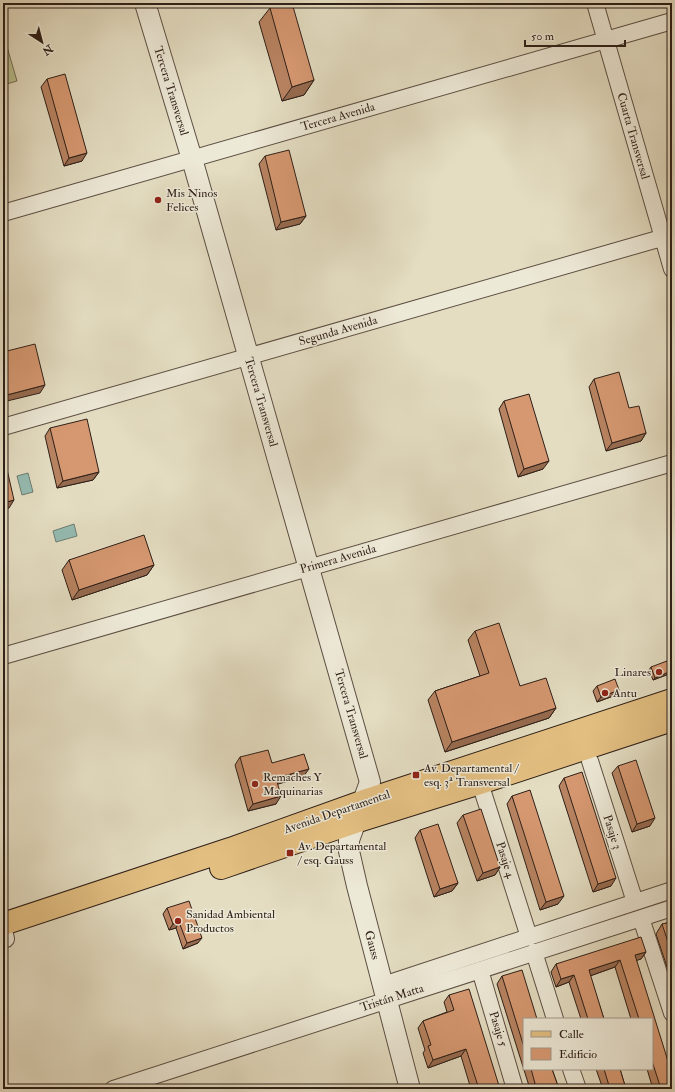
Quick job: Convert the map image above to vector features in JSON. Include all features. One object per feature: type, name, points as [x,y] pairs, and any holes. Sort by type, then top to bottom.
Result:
[{"type":"main road","name":"Avenida Departamental","points":[[4,932],[230,849],[364,802],[672,700]]},
{"type":"main road","name":"Avenida Departamental","points":[[4,932],[234,864],[354,822],[480,783],[672,720]]},
{"type":"street","name":"Tercera Transversal","points":[[145,3],[192,159],[370,782],[364,802]]},
{"type":"street","name":"Cuarta Transversal","points":[[595,3],[605,40],[667,236],[672,269]]},
{"type":"street","name":"Tercera Avenida","points":[[3,213],[672,21]]},
{"type":"street","name":"Segunda Avenida","points":[[3,427],[667,236]]},
{"type":"street","name":"Primera Avenida","points":[[3,656],[672,463]]},
{"type":"street","name":"Pasaje 3","points":[[590,761],[635,902]]},
{"type":"street","name":"Pasaje 4","points":[[480,783],[529,937]]},
{"type":"street","name":"Gauss","points":[[364,802],[354,822],[349,840],[349,851],[356,886],[410,1089]]},
{"type":"street","name":"Tristán Matta","points":[[113,1089],[385,992],[529,937],[672,890]]},
{"type":"street","name":"Tristán Matta","points":[[385,992],[480,970],[672,908]]},
{"type":"street","points":[[640,918],[672,1013]]},
{"type":"street","points":[[534,952],[555,1018]]},
{"type":"street","name":"Pasaje 5","points":[[480,970],[515,1089]]},
{"type":"street","points":[[571,1070],[578,1089]]},
{"type":"green space","points":[[3,33],[17,81],[3,85]]},
{"type":"water","points":[[28,473],[33,492],[22,495],[17,476]]},
{"type":"water","points":[[74,524],[77,536],[56,542],[53,531]]},
{"type":"building","points":[[286,3],[292,3],[314,80],[292,87],[270,8]]},
{"type":"building","points":[[65,74],[87,153],[69,158],[47,79]]},
{"type":"building","points":[[289,150],[306,216],[281,222],[265,156]]},
{"type":"building","points":[[35,344],[45,385],[3,396],[3,352]]},
{"type":"building","points":[[619,372],[629,408],[639,406],[646,433],[612,443],[594,379]]},
{"type":"building","points":[[529,394],[549,461],[524,469],[504,401]]},
{"type":"building","points":[[87,419],[99,472],[63,481],[50,428]]},
{"type":"building","points":[[3,452],[14,500],[3,503]]},
{"type":"building","points":[[144,535],[154,565],[79,590],[69,560]]},
{"type":"building","points":[[499,623],[520,686],[546,678],[556,708],[452,742],[435,691],[489,673],[475,631]]},
{"type":"building","name":"Linares","points":[[667,661],[671,671],[655,678],[651,667]]},
{"type":"building","points":[[615,679],[619,690],[601,697],[597,686]]},
{"type":"building","points":[[268,750],[272,763],[304,754],[309,769],[276,778],[281,796],[253,804],[240,757]]},
{"type":"building","points":[[636,760],[655,818],[637,824],[618,766]]},
{"type":"building","points":[[582,772],[616,878],[598,884],[564,778]]},
{"type":"building","points":[[530,790],[564,896],[546,902],[512,796]]},
{"type":"building","points":[[481,809],[500,867],[483,873],[463,815]]},
{"type":"building","points":[[438,824],[458,883],[440,889],[420,830]]},
{"type":"building","name":"Sanidad Ambiental Productos","points":[[189,901],[202,938],[187,943],[179,922],[173,924],[167,908]]},
{"type":"building","points":[[672,922],[672,954],[662,924]]},
{"type":"building","points":[[641,937],[646,952],[635,955],[672,1074],[672,1089],[661,1089],[653,1064],[653,1018],[639,1018],[620,960],[589,970],[604,1018],[588,1018],[574,975],[561,979],[556,964]]},
{"type":"building","points":[[522,970],[537,1018],[523,1018],[523,1044],[502,976]]},
{"type":"building","points":[[469,989],[500,1089],[479,1089],[466,1049],[433,1060],[428,1046],[431,1045],[423,1021],[454,1010],[449,995]]},
{"type":"building","points":[[531,1070],[552,1070],[559,1089],[546,1089],[545,1085],[536,1087]]},
{"type":"building","points":[[604,1070],[620,1070],[626,1089],[610,1089]]},
{"type":"place","name":"Mis Ninos Felices","points":[[158,200]]},
{"type":"place","name":"Linares","points":[[659,672]]},
{"type":"place","name":"Antu","points":[[605,693]]},
{"type":"place","name":"Av. Departamental / esq. 3ª Transversal","points":[[416,775]]},
{"type":"place","name":"Remaches Y Maquinarias","points":[[255,784]]},
{"type":"place","name":"Av. Departamental / esq. Gauss","points":[[290,853]]},
{"type":"place","name":"Sanidad Ambiental Productos","points":[[178,921]]}]
